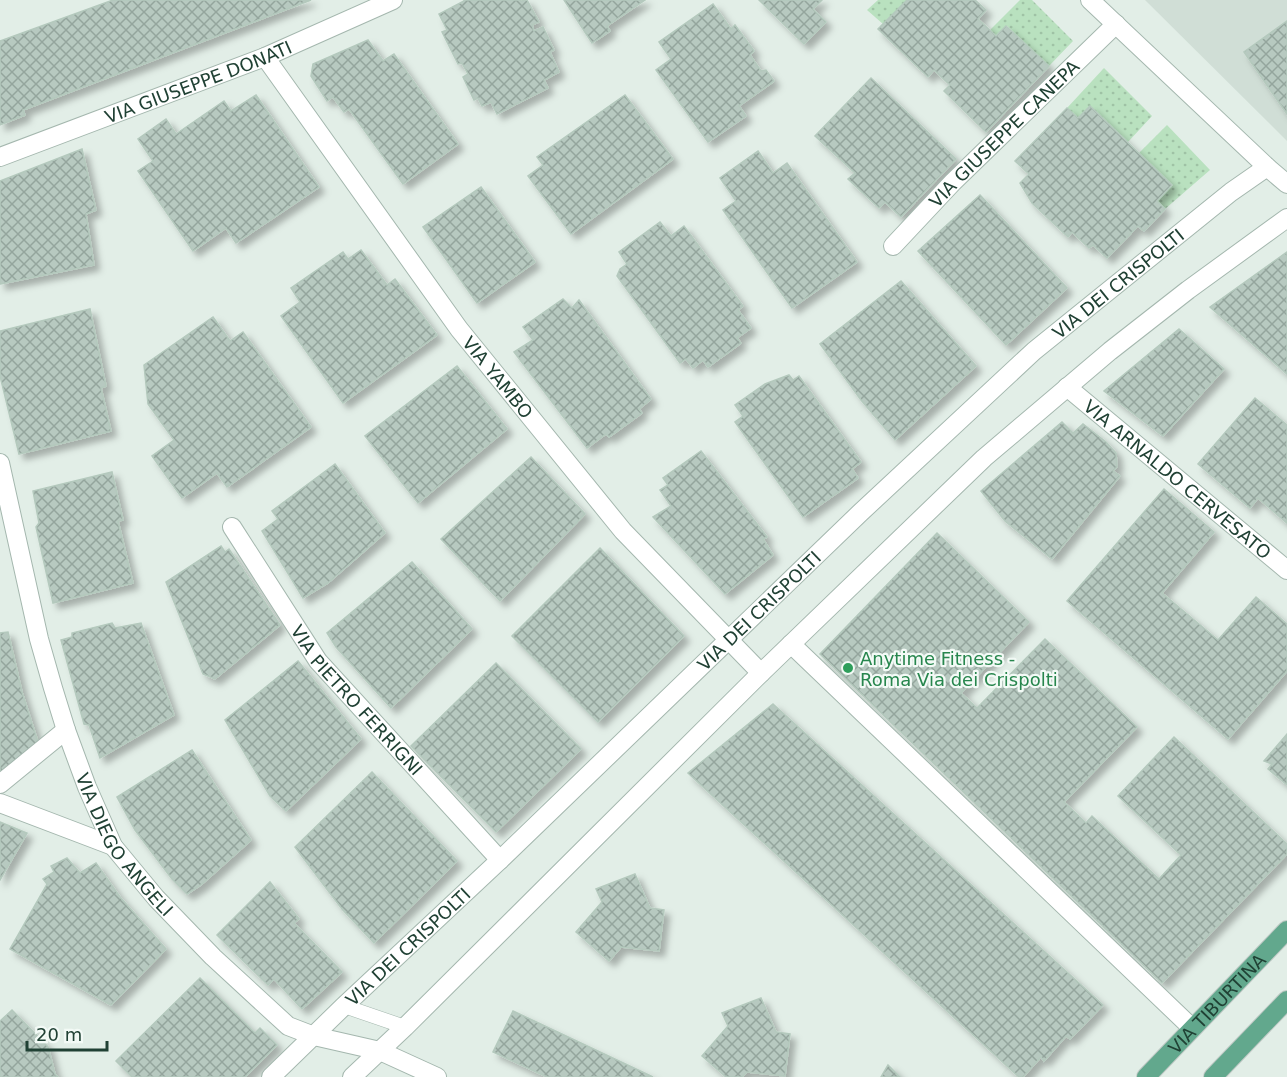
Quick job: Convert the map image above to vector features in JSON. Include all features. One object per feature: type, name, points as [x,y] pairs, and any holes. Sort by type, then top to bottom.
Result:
[{"type":"main road","name":"VIA TIBURTINA","points":[[1146,1077],[1287,930]]},
{"type":"main road","points":[[1214,1077],[1287,1000]]},
{"type":"street","name":"VIA GIUSEPPE DONATI","points":[[0,157],[265,57],[393,0]]},
{"type":"street","points":[[1090,0],[1287,184]]},
{"type":"street","name":"VIA GIUSEPPE CANEPA","points":[[893,246],[953,182],[1116,24]]},
{"type":"street","name":"VIA YAMBO","points":[[265,57],[459,329],[623,531],[761,673]]},
{"type":"street","name":"VIA DEI CRISPOLTI","points":[[270,1077],[500,860],[911,464],[1034,351],[1231,192],[1267,166]]},
{"type":"street","points":[[352,1077],[761,673],[984,458],[1110,351],[1188,290],[1287,218]]},
{"type":"street","name":"VIA ARNALDO CERVESATO","points":[[1068,387],[1287,570]]},
{"type":"street","name":"VIA DIEGO ANGELI","points":[[0,463],[39,639],[66,730],[87,787],[113,846],[156,898],[213,957],[288,1026],[314,1036],[380,1051],[437,1077]]},
{"type":"street","name":"VIA PIETRO FERRIGNI","points":[[232,527],[318,661],[500,860]]},
{"type":"street","points":[[791,644],[1192,1028]]},
{"type":"street","points":[[0,784],[66,730]]},
{"type":"street","points":[[0,803],[113,846]]},
{"type":"lane","points":[[344,1006],[405,1027]]},
{"type":"shaded area","points":[[1145,0],[1287,0],[1287,141]]},
{"type":"green space","points":[[878,0],[907,0],[883,24],[867,10]]},
{"type":"green space","points":[[1020,0],[1032,0],[1073,41],[1049,66],[1007,26],[996,36],[990,30]]},
{"type":"green space","points":[[1104,68],[1152,116],[1128,142],[1090,106],[1078,118],[1067,108]]},
{"type":"green space","points":[[1167,125],[1210,170],[1165,209],[1157,201],[1172,185],[1139,153]]},
{"type":"building","points":[[113,0],[311,0],[23,110],[25,115],[0,125],[0,41]]},
{"type":"building","points":[[464,0],[527,0],[539,22],[532,25],[534,31],[543,27],[554,50],[550,52],[559,72],[544,80],[548,88],[497,114],[491,102],[482,106],[478,98],[474,100],[463,77],[468,74],[462,63],[458,64],[442,32],[447,30],[439,14]]},
{"type":"building","points":[[564,0],[645,0],[607,26],[610,31],[592,43]]},
{"type":"building","points":[[759,0],[822,0],[813,9],[826,22],[804,44]]},
{"type":"building","points":[[907,0],[975,0],[986,10],[978,19],[996,36],[1006,26],[1049,66],[986,132],[944,91],[950,85],[934,70],[928,77],[878,29]]},
{"type":"building","points":[[713,4],[731,29],[735,25],[754,51],[750,55],[761,71],[766,70],[774,81],[739,106],[746,116],[708,142],[656,70],[671,59],[659,42]]},
{"type":"building","points":[[1287,21],[1287,114],[1244,52]]},
{"type":"building","points":[[368,40],[383,61],[394,54],[458,144],[403,184],[349,109],[344,112],[333,97],[327,101],[311,76],[313,64]]},
{"type":"building","points":[[871,78],[956,159],[901,217],[885,202],[879,208],[848,179],[855,173],[815,136]]},
{"type":"building","points":[[256,95],[319,187],[236,243],[226,228],[193,251],[138,171],[153,161],[138,139],[166,119],[176,134],[224,101],[231,111]]},
{"type":"building","points":[[625,95],[673,159],[571,234],[528,176],[543,165],[537,157]]},
{"type":"building","points":[[1090,106],[1172,185],[1157,201],[1165,209],[1144,231],[1138,226],[1107,258],[1093,245],[1089,248],[1072,232],[1068,237],[1032,203],[1020,183],[1029,174],[1015,161],[1067,108],[1078,118]]},
{"type":"building","points":[[82,149],[96,210],[86,214],[94,265],[0,284],[0,181]]},
{"type":"building","points":[[758,151],[773,173],[787,163],[857,262],[792,308],[723,210],[736,201],[720,178]]},
{"type":"building","points":[[481,187],[535,262],[477,303],[423,227]]},
{"type":"building","points":[[980,195],[1067,288],[1006,345],[918,251]]},
{"type":"building","points":[[660,222],[671,236],[684,226],[743,306],[738,310],[751,328],[737,338],[741,343],[708,367],[703,360],[693,368],[686,359],[680,363],[617,276],[620,269],[627,264],[619,252]]},
{"type":"building","points":[[361,250],[387,285],[395,279],[437,335],[343,403],[281,316],[300,302],[291,288],[343,252],[348,259]]},
{"type":"building","points":[[1287,252],[1287,374],[1210,307]]},
{"type":"building","points":[[901,281],[976,366],[895,440],[861,400],[820,344]]},
{"type":"building","points":[[563,299],[572,308],[579,300],[651,399],[639,409],[642,413],[609,437],[606,434],[587,448],[514,352],[533,340],[523,327]]},
{"type":"building","points":[[90,309],[106,386],[101,388],[111,431],[19,454],[0,376],[0,331]]},
{"type":"building","points":[[213,317],[230,341],[243,332],[311,427],[227,487],[217,473],[182,498],[152,456],[174,440],[148,404],[144,365]]},
{"type":"building","points":[[1179,329],[1224,369],[1163,436],[1104,391]]},
{"type":"building","points":[[457,366],[507,429],[418,503],[365,436]]},
{"type":"building","points":[[789,375],[793,380],[799,376],[861,462],[852,469],[858,478],[803,517],[735,422],[743,416],[735,405],[765,384]]},
{"type":"building","points":[[1255,398],[1287,425],[1287,523],[1258,498],[1250,508],[1198,464]]},
{"type":"building","points":[[1062,422],[1073,433],[1083,424],[1106,442],[1116,453],[1117,467],[1113,471],[1120,476],[1052,559],[1005,521],[981,491]]},
{"type":"building","points":[[701,451],[767,537],[763,539],[773,555],[725,594],[653,517],[671,506],[660,490],[668,485],[663,478]]},
{"type":"building","points":[[531,457],[585,514],[500,601],[441,539]]},
{"type":"building","points":[[335,464],[385,533],[328,583],[303,598],[262,531],[278,519],[272,511]]},
{"type":"building","points":[[112,472],[123,520],[118,521],[133,583],[53,603],[36,527],[39,523],[33,491]]},
{"type":"building","points":[[1164,489],[1214,532],[1162,593],[1218,640],[1256,597],[1287,624],[1287,671],[1228,739],[1067,601]]},
{"type":"building","points":[[937,533],[1029,622],[961,693],[977,708],[1045,639],[1137,727],[1064,802],[1086,823],[1092,816],[1159,879],[1181,855],[1118,796],[1174,737],[1287,844],[1287,854],[1162,983],[820,654]]},
{"type":"building","points":[[221,546],[225,552],[229,549],[280,625],[215,679],[203,674],[166,582]]},
{"type":"building","points":[[600,548],[684,636],[598,722],[512,636]]},
{"type":"building","points":[[412,562],[472,629],[391,708],[336,647],[327,633]]},
{"type":"building","points":[[112,623],[115,628],[141,623],[174,715],[100,758],[89,725],[84,724],[61,640],[72,637],[72,633]]},
{"type":"building","points":[[8,632],[22,692],[38,742],[0,776],[0,633]]},
{"type":"building","points":[[298,661],[361,739],[286,811],[270,796],[225,720]]},
{"type":"building","points":[[496,663],[581,749],[496,832],[411,746]]},
{"type":"building","points":[[773,704],[1103,1005],[1070,1039],[1066,1036],[1044,1061],[1041,1057],[1023,1077],[1019,1077],[688,773]]},
{"type":"building","points":[[1287,734],[1287,785],[1268,769],[1272,764],[1264,761]]},
{"type":"building","points":[[192,750],[251,840],[201,885],[187,894],[172,879],[135,830],[117,797]]},
{"type":"building","points":[[372,772],[457,861],[374,943],[342,909],[295,847]]},
{"type":"building","points":[[0,822],[27,833],[0,880]]},
{"type":"building","points":[[67,858],[80,873],[96,863],[120,897],[166,949],[111,1005],[10,949],[47,884],[43,879],[54,872],[51,866]]},
{"type":"building","points":[[635,874],[650,908],[664,910],[659,951],[621,947],[609,961],[576,932],[602,902],[596,889]]},
{"type":"building","points":[[270,882],[299,919],[294,923],[342,972],[302,1009],[274,979],[268,985],[217,935]]},
{"type":"building","points":[[200,978],[255,1033],[260,1028],[277,1045],[245,1077],[132,1077],[116,1061]]},
{"type":"building","points":[[761,998],[776,1032],[790,1034],[785,1076],[747,1072],[742,1077],[726,1077],[702,1056],[728,1026],[722,1013]]},
{"type":"building","points":[[12,1010],[48,1047],[55,1074],[58,1077],[0,1077],[0,1021]]},
{"type":"building","points":[[513,1011],[653,1077],[547,1077],[493,1052]]},
{"type":"building","points":[[888,1065],[900,1077],[881,1077]]},
{"type":"place","name":"Anytime Fitness - Roma Via dei Crispolti","points":[[848,668]]}]
